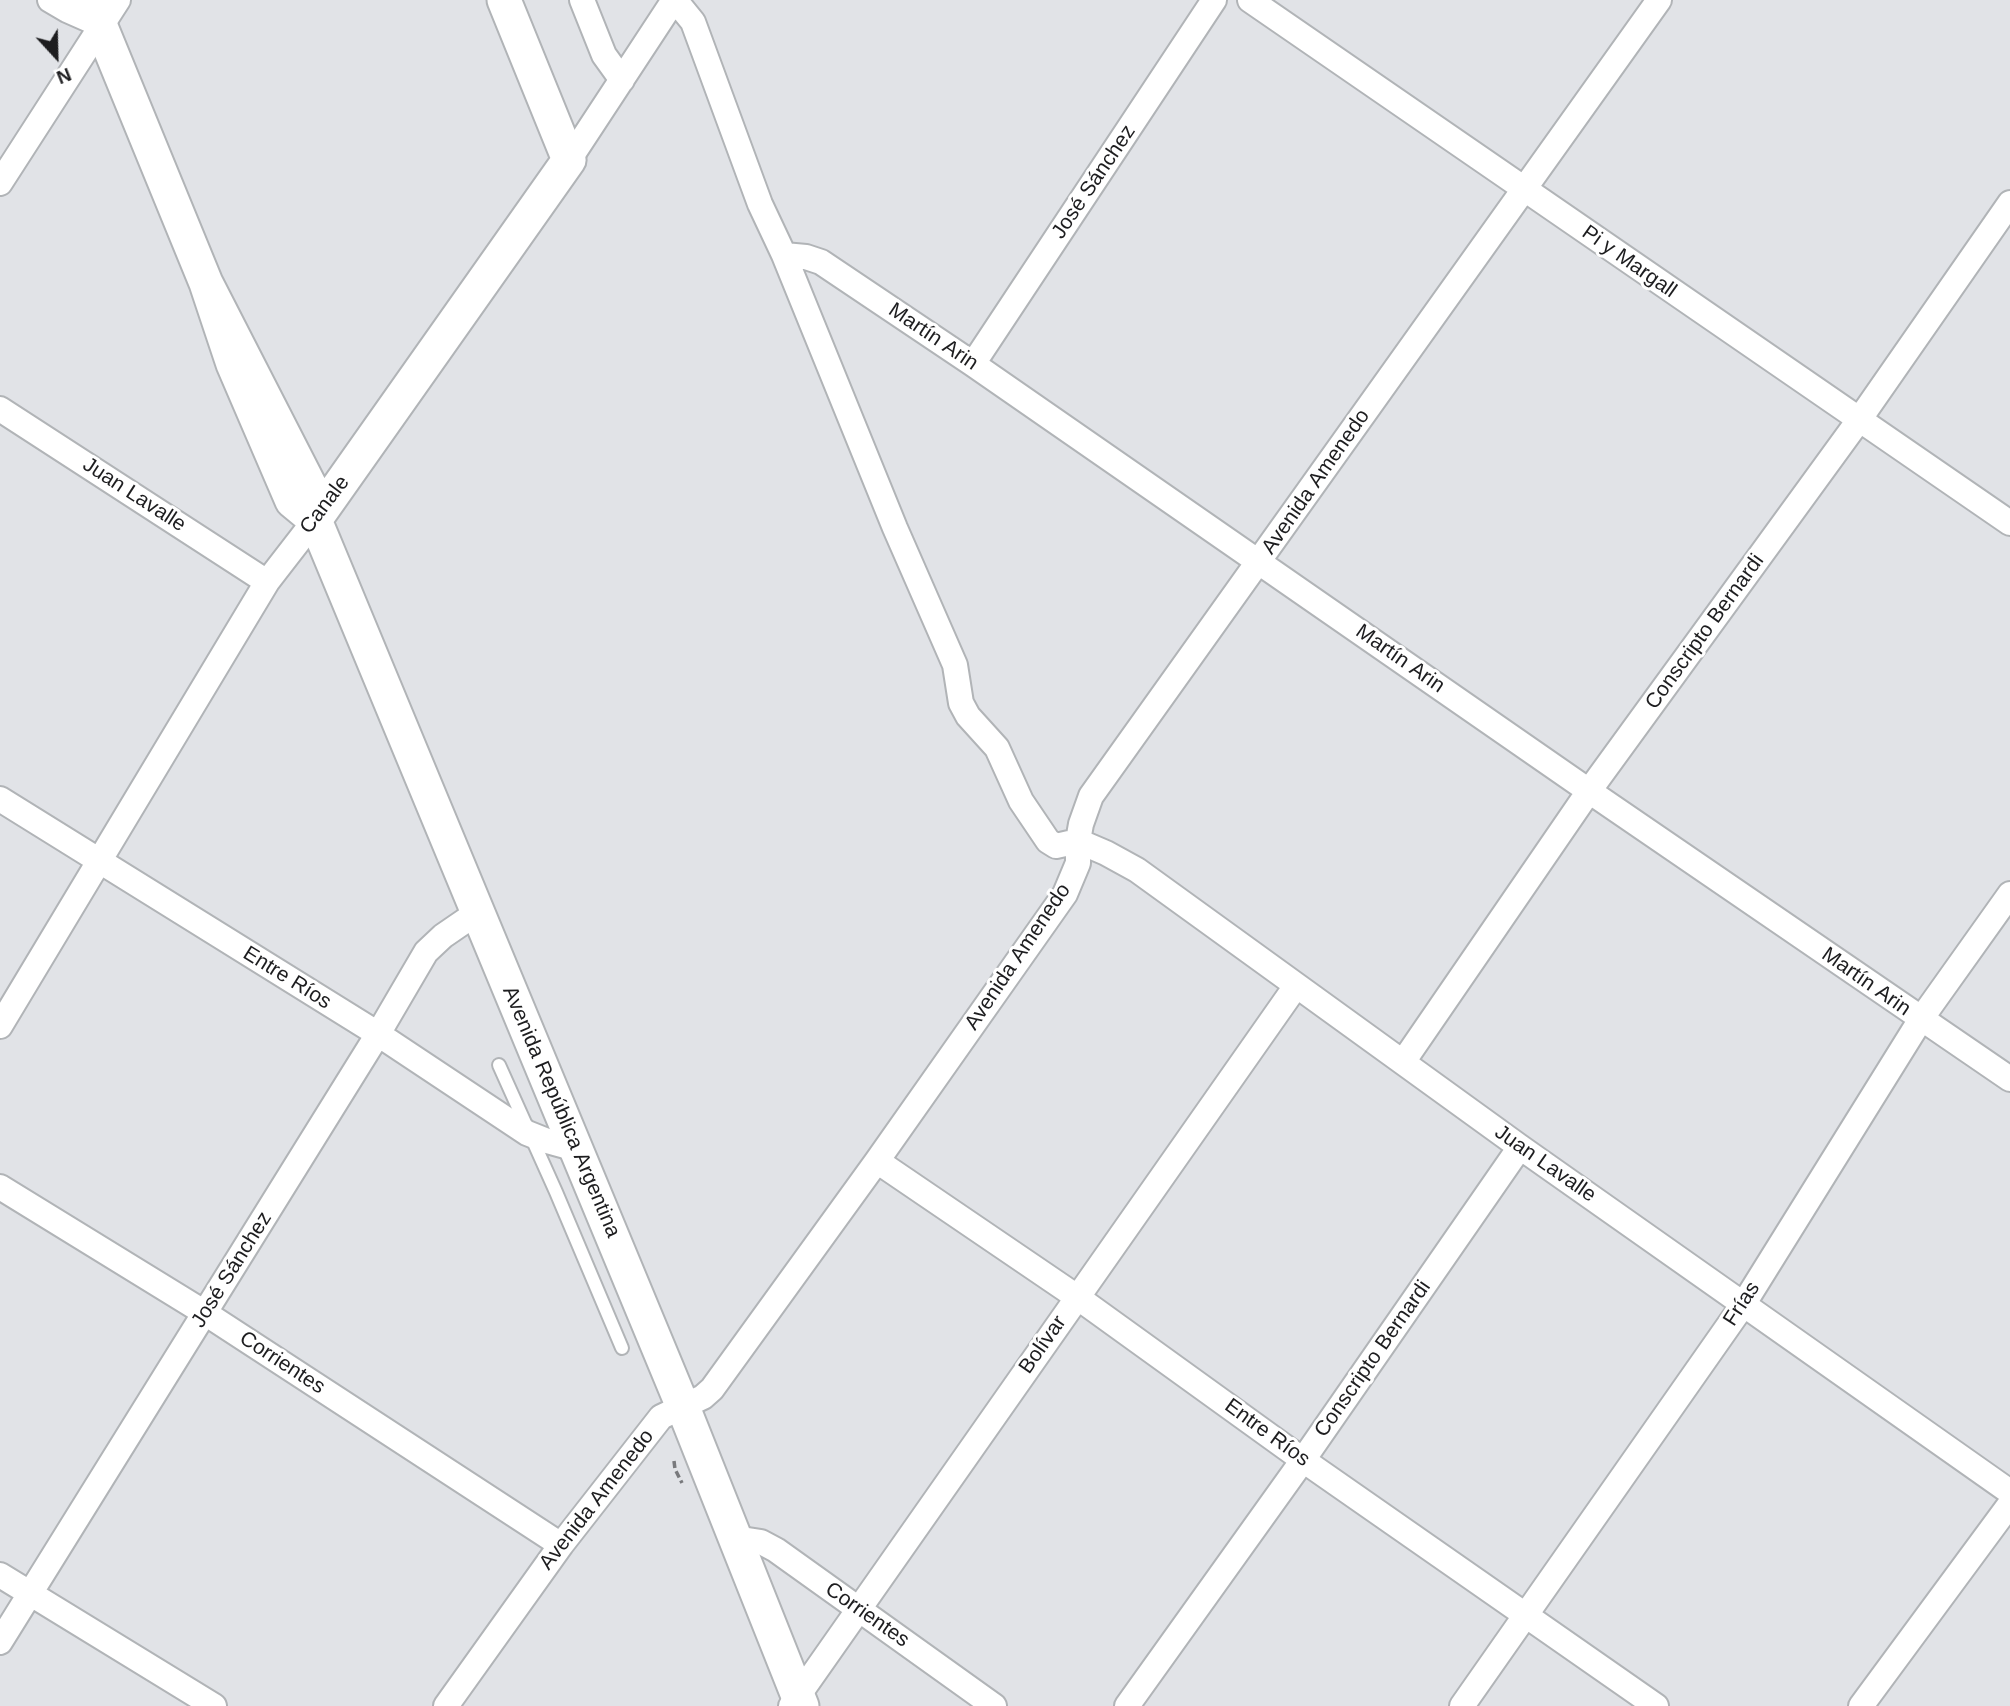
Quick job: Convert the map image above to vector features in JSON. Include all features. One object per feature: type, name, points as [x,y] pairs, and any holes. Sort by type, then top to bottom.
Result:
[{"type":"main road","points":[[504,0],[569,160]]},
{"type":"main road","name":"Avenida República Argentina","points":[[103,9],[206,283],[313,492],[315,520],[683,1408],[797,1703]]},
{"type":"main road","name":"Canale","points":[[315,520],[569,160]]},
{"type":"street","points":[[50,0],[67,10],[103,9]]},
{"type":"street","points":[[582,0],[604,55],[622,80]]},
{"type":"street","points":[[675,0],[693,22],[760,204],[784,255]]},
{"type":"street","name":"Canale","points":[[569,160],[675,0]]},
{"type":"street","name":"José Sánchez","points":[[973,364],[1214,0]]},
{"type":"street","name":"Pi y Margall","points":[[1250,0],[2010,523]]},
{"type":"street","name":"Avenida Amenedo","points":[[446,1706],[561,1545],[661,1417],[704,1397],[712,1389],[877,1161],[1065,894],[1078,863],[1078,841],[1084,811],[1091,796],[1659,0]]},
{"type":"street","points":[[0,183],[103,9]]},
{"type":"street","name":"Conscripto Bernardi","points":[[1403,1062],[1589,791],[1859,420],[2010,203]]},
{"type":"street","name":"Martín Arin","points":[[784,255],[806,257],[821,262],[973,364],[2010,1079]]},
{"type":"street","name":"Juan Lavalle","points":[[784,255],[895,528],[955,665],[961,703],[968,716],[998,748],[1021,801],[1048,841],[1056,846],[1078,841],[1137,870],[1520,1147],[2010,1492]]},
{"type":"street","name":"Juan Lavalle","points":[[0,409],[267,582]]},
{"type":"street","name":"Canale","points":[[0,1026],[267,582],[315,520]]},
{"type":"street","name":"Entre Ríos","points":[[0,799],[378,1034],[530,1134],[576,1149]]},
{"type":"street","name":"Frías","points":[[1462,1706],[1743,1305],[1921,1019],[2010,894]]},
{"type":"street","name":"José Sánchez","points":[[0,1642],[378,1034],[426,952],[443,936],[478,912]]},
{"type":"street","name":"Bolívar","points":[[797,1703],[859,1609],[1296,986]]},
{"type":"street","name":"Conscripto Bernardi","points":[[1127,1706],[1303,1460],[1520,1147]]},
{"type":"street","name":"Entre Ríos","points":[[877,1161],[1077,1297],[1303,1460],[1656,1706]]},
{"type":"street","name":"Corrientes","points":[[0,1187],[205,1313],[561,1545]]},
{"type":"street","points":[[1861,1706],[2010,1504]]},
{"type":"street","name":"Corrientes","points":[[734,1538],[761,1542],[776,1550],[994,1706]]},
{"type":"street","points":[[0,1575],[214,1706]]},
{"type":"lane","points":[[499,1065],[622,1348]]}]
